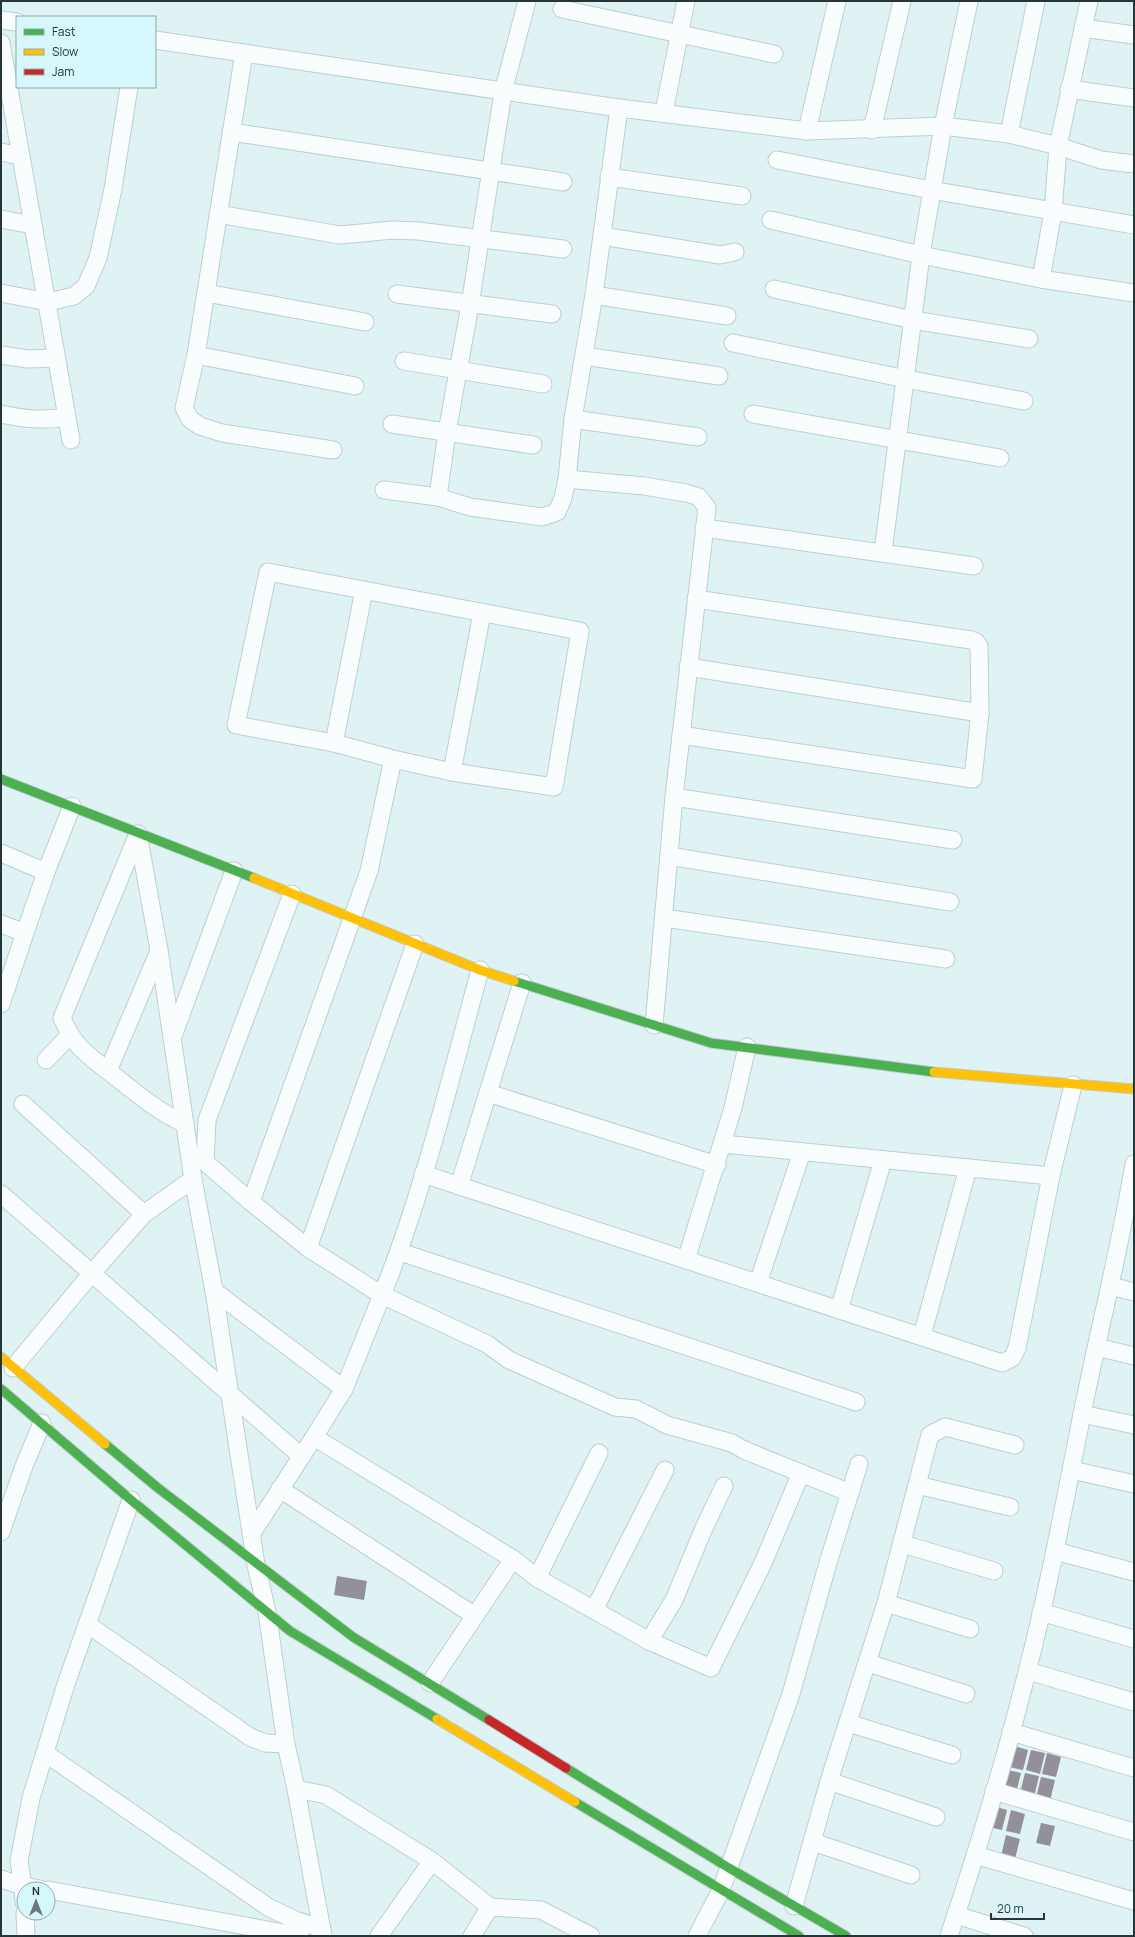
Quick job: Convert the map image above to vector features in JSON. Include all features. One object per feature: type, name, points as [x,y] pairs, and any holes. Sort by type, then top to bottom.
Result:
[{"type":"street","points":[[438,497],[446,432],[470,305],[489,172],[503,92],[527,1]]},
{"type":"street","points":[[664,112],[686,1]]},
{"type":"street","points":[[807,131],[837,1]]},
{"type":"street","points":[[872,130],[902,1]]},
{"type":"street","points":[[883,552],[921,255],[931,190],[970,1]]},
{"type":"street","points":[[1009,134],[1036,1]]},
{"type":"street","points":[[1041,279],[1052,212],[1058,146],[1089,1]]},
{"type":"street","points":[[562,9],[774,54]]},
{"type":"street","points":[[1,20],[16,22]]},
{"type":"street","points":[[1083,28],[1134,35]]},
{"type":"street","points":[[156,40],[503,92],[807,131],[872,130],[943,126],[1009,134],[1058,146],[1101,160],[1134,164]]},
{"type":"street","points":[[1,43],[48,302],[70,440]]},
{"type":"street","points":[[244,53],[196,355],[184,408],[190,419],[200,426],[222,433],[333,450]]},
{"type":"street","points":[[1,293],[48,302],[74,296],[86,286],[98,258],[113,189],[130,88]]},
{"type":"street","points":[[1069,90],[1134,98]]},
{"type":"street","points":[[384,490],[438,497],[470,507],[542,517],[557,512],[563,498],[566,479],[573,420],[594,295],[608,177],[619,108]]},
{"type":"street","points":[[231,132],[489,172],[564,182]]},
{"type":"street","points":[[1,152],[21,156]]},
{"type":"street","points":[[777,160],[931,190],[1134,225]]},
{"type":"street","points":[[608,177],[742,196]]},
{"type":"street","points":[[218,214],[340,235],[393,230],[418,231],[563,250]]},
{"type":"street","points":[[1,219],[33,225]]},
{"type":"street","points":[[771,220],[921,255],[1041,279],[1134,293]]},
{"type":"street","points":[[602,236],[720,255],[735,252]]},
{"type":"street","points":[[774,289],[913,320],[1029,339]]},
{"type":"street","points":[[206,293],[365,322]]},
{"type":"street","points":[[397,294],[470,305],[552,314]]},
{"type":"street","points":[[594,295],[727,316]]},
{"type":"street","points":[[734,344],[1024,401]]},
{"type":"street","points":[[1,355],[28,359],[56,358]]},
{"type":"street","points":[[196,355],[355,386]]},
{"type":"street","points":[[584,356],[719,376]]},
{"type":"street","points":[[404,361],[543,384]]},
{"type":"street","points":[[1,414],[29,420],[47,420],[66,416]]},
{"type":"street","points":[[753,414],[897,441],[1000,458]]},
{"type":"street","points":[[573,420],[698,437]]},
{"type":"street","points":[[392,424],[533,445]]},
{"type":"street","points":[[566,479],[644,486],[699,497],[708,508],[704,528],[674,797],[654,1025]]},
{"type":"street","points":[[704,528],[974,566]]},
{"type":"street","points":[[268,572],[364,590],[580,631],[554,787],[452,772],[393,759],[334,743],[236,725],[268,572]]},
{"type":"street","points":[[334,743],[364,590]]},
{"type":"street","points":[[681,735],[973,779],[980,713],[979,646],[976,642],[971,640],[696,599]]},
{"type":"street","points":[[452,772],[482,613]]},
{"type":"street","points":[[688,667],[980,713]]},
{"type":"street","points":[[250,1202],[369,871],[393,759]]},
{"type":"street","points":[[1,779],[352,917],[480,970],[711,1043],[956,1075],[1134,1089]]},
{"type":"street","points":[[674,797],[953,840]]},
{"type":"street","points":[[2,996],[46,872],[72,806]]},
{"type":"street","points":[[138,834],[159,950],[193,1178],[231,1394],[256,1564],[267,1612],[286,1744],[323,1933]]},
{"type":"street","points":[[138,834],[62,1018],[69,1036],[81,1050],[146,1102],[164,1114],[185,1124]]},
{"type":"street","points":[[1,853],[46,872]]},
{"type":"street","points":[[669,856],[950,902]]},
{"type":"street","points":[[172,1038],[234,871]]},
{"type":"street","points":[[292,894],[207,1120],[205,1162],[250,1202],[308,1248],[382,1295],[487,1344],[509,1360],[615,1407],[636,1409],[667,1425],[732,1442],[744,1450],[850,1493]]},
{"type":"street","points":[[664,918],[946,959]]},
{"type":"street","points":[[1,924],[25,933]]},
{"type":"street","points":[[308,1248],[415,944]]},
{"type":"street","points":[[108,1071],[159,950]]},
{"type":"street","points":[[252,1533],[344,1389],[400,1252],[480,970]]},
{"type":"street","points":[[459,1186],[522,983]]},
{"type":"street","points":[[46,1060],[69,1036]]},
{"type":"street","points":[[686,1260],[734,1108],[747,1047]]},
{"type":"street","points":[[423,1174],[1002,1363],[1012,1358],[1018,1341],[1051,1176],[1073,1085]]},
{"type":"street","points":[[488,1093],[717,1165]]},
{"type":"street","points":[[23,1104],[144,1214]]},
{"type":"street","points":[[723,1144],[1051,1176]]},
{"type":"street","points":[[758,1283],[802,1152]]},
{"type":"street","points":[[839,1310],[883,1160]]},
{"type":"street","points":[[949,1936],[994,1790],[1028,1671],[1055,1551],[1097,1347],[1111,1286],[1129,1224],[1134,1164]]},
{"type":"street","points":[[922,1336],[968,1168]]},
{"type":"street","points":[[193,1178],[144,1214],[92,1273],[7,1362],[158,1488],[353,1637],[729,1868],[846,1936]]},
{"type":"street","points":[[1,1194],[301,1456]]},
{"type":"street","points":[[400,1252],[856,1402]]},
{"type":"street","points":[[1111,1286],[1134,1292]]},
{"type":"street","points":[[214,1291],[344,1389]]},
{"type":"street","points":[[1097,1347],[1134,1356]]},
{"type":"street","points":[[1,1389],[131,1500],[290,1631],[799,1936]]},
{"type":"street","points":[[1082,1414],[1134,1424]]},
{"type":"street","points":[[1,1532],[4,1512],[42,1423]]},
{"type":"street","points":[[794,1906],[829,1781],[886,1603],[903,1544],[930,1435],[945,1428],[1015,1445]]},
{"type":"street","points":[[314,1437],[513,1560],[537,1578],[649,1641],[711,1668],[763,1563],[801,1473]]},
{"type":"street","points":[[537,1578],[599,1453]]},
{"type":"street","points":[[697,1936],[721,1890],[791,1694],[828,1563],[859,1464]]},
{"type":"street","points":[[594,1610],[665,1470]]},
{"type":"street","points":[[1072,1470],[1134,1484]]},
{"type":"street","points":[[917,1485],[1010,1507]]},
{"type":"street","points":[[649,1641],[674,1600],[704,1528],[724,1486]]},
{"type":"street","points":[[280,1489],[475,1616]]},
{"type":"street","points":[[22,1881],[19,1861],[31,1798],[66,1684],[131,1500]]},
{"type":"street","points":[[903,1544],[994,1571]]},
{"type":"street","points":[[1055,1551],[1134,1572]]},
{"type":"street","points":[[430,1683],[513,1560]]},
{"type":"street","points":[[886,1603],[970,1629]]},
{"type":"street","points":[[1041,1612],[1134,1639]]},
{"type":"street","points":[[87,1624],[250,1738],[265,1743],[286,1744]]},
{"type":"street","points":[[868,1663],[966,1694]]},
{"type":"street","points":[[1028,1671],[1134,1702]]},
{"type":"street","points":[[848,1723],[952,1755]]},
{"type":"street","points":[[1011,1732],[1134,1768]]},
{"type":"street","points":[[45,1753],[268,1908],[323,1933]]},
{"type":"street","points":[[829,1781],[936,1817]]},
{"type":"street","points":[[296,1789],[326,1795],[432,1861],[490,1907],[541,1910],[591,1936]]},
{"type":"street","points":[[994,1790],[1134,1832]]},
{"type":"street","points":[[812,1842],[911,1875]]},
{"type":"street","points":[[974,1855],[1134,1901]]},
{"type":"street","points":[[379,1936],[432,1861]]},
{"type":"street","points":[[1,1879],[16,1889]]},
{"type":"street","points":[[56,1891],[300,1936]]},
{"type":"street","points":[[472,1936],[490,1907]]},
{"type":"street","points":[[956,1915],[1024,1936]]},
{"type":"street","points":[[25,1921],[26,1936]]},
{"type":"building","points":[[337,1576],[367,1581],[364,1600],[334,1595]]},
{"type":"building","points":[[1014,1746],[1028,1750],[1023,1770],[1009,1767]]},
{"type":"building","points":[[1031,1750],[1045,1753],[1040,1774],[1026,1770]]},
{"type":"building","points":[[1047,1753],[1061,1757],[1056,1777],[1042,1774]]},
{"type":"building","points":[[1007,1770],[1021,1773],[1016,1793],[1002,1790]]},
{"type":"building","points":[[1025,1773],[1039,1776],[1034,1797],[1020,1793]]},
{"type":"building","points":[[1041,1777],[1055,1780],[1050,1801],[1036,1798]]},
{"type":"building","points":[[993,1806],[1007,1810],[1002,1830],[988,1827]]},
{"type":"building","points":[[1011,1810],[1025,1814],[1020,1834],[1006,1831]]},
{"type":"building","points":[[1041,1823],[1055,1826],[1050,1846],[1036,1843]]},
{"type":"building","points":[[1006,1835],[1020,1839],[1015,1859],[1001,1856]]},
{"type":"traffic: fast","points":[[1,779],[254,878]]},
{"type":"traffic: fast","points":[[514,981],[711,1043],[934,1072]]},
{"type":"traffic: fast","points":[[1,1389],[131,1500],[290,1631],[437,1719]]},
{"type":"traffic: fast","points":[[105,1444],[158,1488],[353,1637],[489,1720]]},
{"type":"traffic: fast","points":[[566,1768],[729,1868],[846,1936]]},
{"type":"traffic: fast","points":[[575,1802],[799,1936]]},
{"type":"traffic: slow","points":[[254,878],[480,970],[514,981]]},
{"type":"traffic: slow","points":[[934,1072],[1134,1089]]},
{"type":"traffic: slow","points":[[1,1357],[105,1444]]},
{"type":"traffic: slow","points":[[437,1719],[575,1802]]},
{"type":"traffic: jam","points":[[489,1720],[566,1768]]}]
